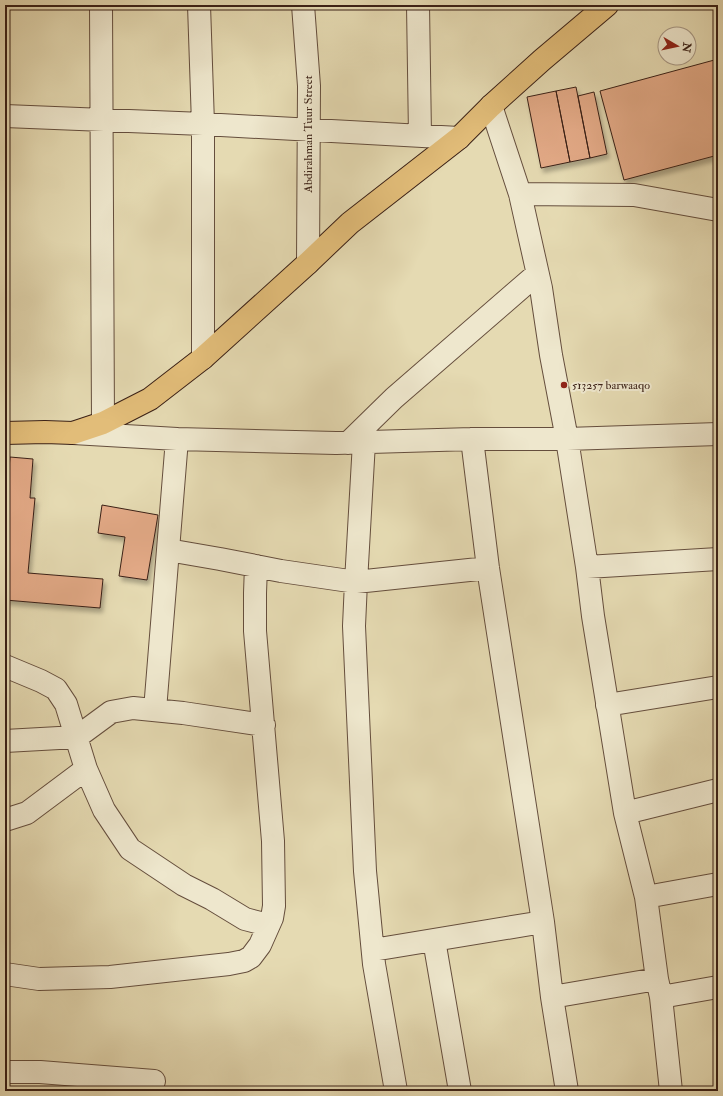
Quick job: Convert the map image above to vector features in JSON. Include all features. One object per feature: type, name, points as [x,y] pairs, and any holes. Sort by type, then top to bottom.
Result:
[{"type":"main road","points":[[5,433],[45,432],[73,434],[103,423],[150,399],[203,358],[350,223],[459,138],[491,106],[604,6]]},
{"type":"street","points":[[101,5],[103,423]]},
{"type":"street","points":[[199,5],[203,124],[203,358]]},
{"type":"street","name":"Abdirahman Tuur Street","points":[[304,5],[309,86],[308,263]]},
{"type":"street","points":[[418,5],[420,136]]},
{"type":"street","points":[[491,106],[520,194],[538,274],[551,355],[567,439],[587,568],[592,616],[625,813],[646,897],[659,988],[671,1091]]},
{"type":"street","points":[[5,116],[203,124],[459,138]]},
{"type":"street","points":[[520,194],[634,195],[718,210]]},
{"type":"street","points":[[396,1091],[372,950],[364,871],[354,626],[356,582],[356,442],[394,398],[538,274]]},
{"type":"street","points":[[73,434],[177,439],[336,443],[472,439],[567,439],[718,434]]},
{"type":"street","points":[[155,710],[177,439]]},
{"type":"street","points":[[472,439],[488,568],[543,922],[552,997],[567,1091]]},
{"type":"street","points":[[168,550],[281,572],[356,582],[488,568]]},
{"type":"street","points":[[587,568],[718,559]]},
{"type":"street","points":[[5,974],[39,979],[110,977],[229,964],[244,961],[251,957],[260,945],[274,906],[273,841],[256,632],[256,566]]},
{"type":"street","points":[[5,666],[56,689],[66,704],[86,768],[104,810],[130,849],[184,885],[212,899],[245,919],[268,925]]},
{"type":"street","points":[[607,705],[718,686]]},
{"type":"street","points":[[5,741],[77,737],[111,712],[133,708],[183,713],[264,725]]},
{"type":"street","points":[[5,820],[27,813],[86,768]]},
{"type":"street","points":[[625,813],[718,790]]},
{"type":"street","points":[[646,897],[718,884]]},
{"type":"street","points":[[372,950],[543,922]]},
{"type":"street","points":[[434,940],[460,1091]]},
{"type":"street","points":[[552,997],[659,988],[718,987]]},
{"type":"street","points":[[5,1072],[40,1072],[154,1081]]},
{"type":"building","points":[[718,59],[718,155],[624,180],[600,91],[692,66],[697,66],[697,65]]},
{"type":"building","points":[[576,87],[590,158],[570,162],[556,91]]},
{"type":"building","points":[[556,91],[570,162],[541,168],[527,97]]},
{"type":"building","points":[[594,92],[607,154],[590,158],[578,96]]},
{"type":"building","points":[[10,457],[33,459],[30,498],[35,498],[28,573],[103,579],[100,608],[5,600],[5,517]]},
{"type":"building","points":[[102,505],[158,515],[147,580],[119,576],[125,537],[98,533]]},
{"type":"place","name":"513257 barwaaqo","points":[[564,385]]}]
